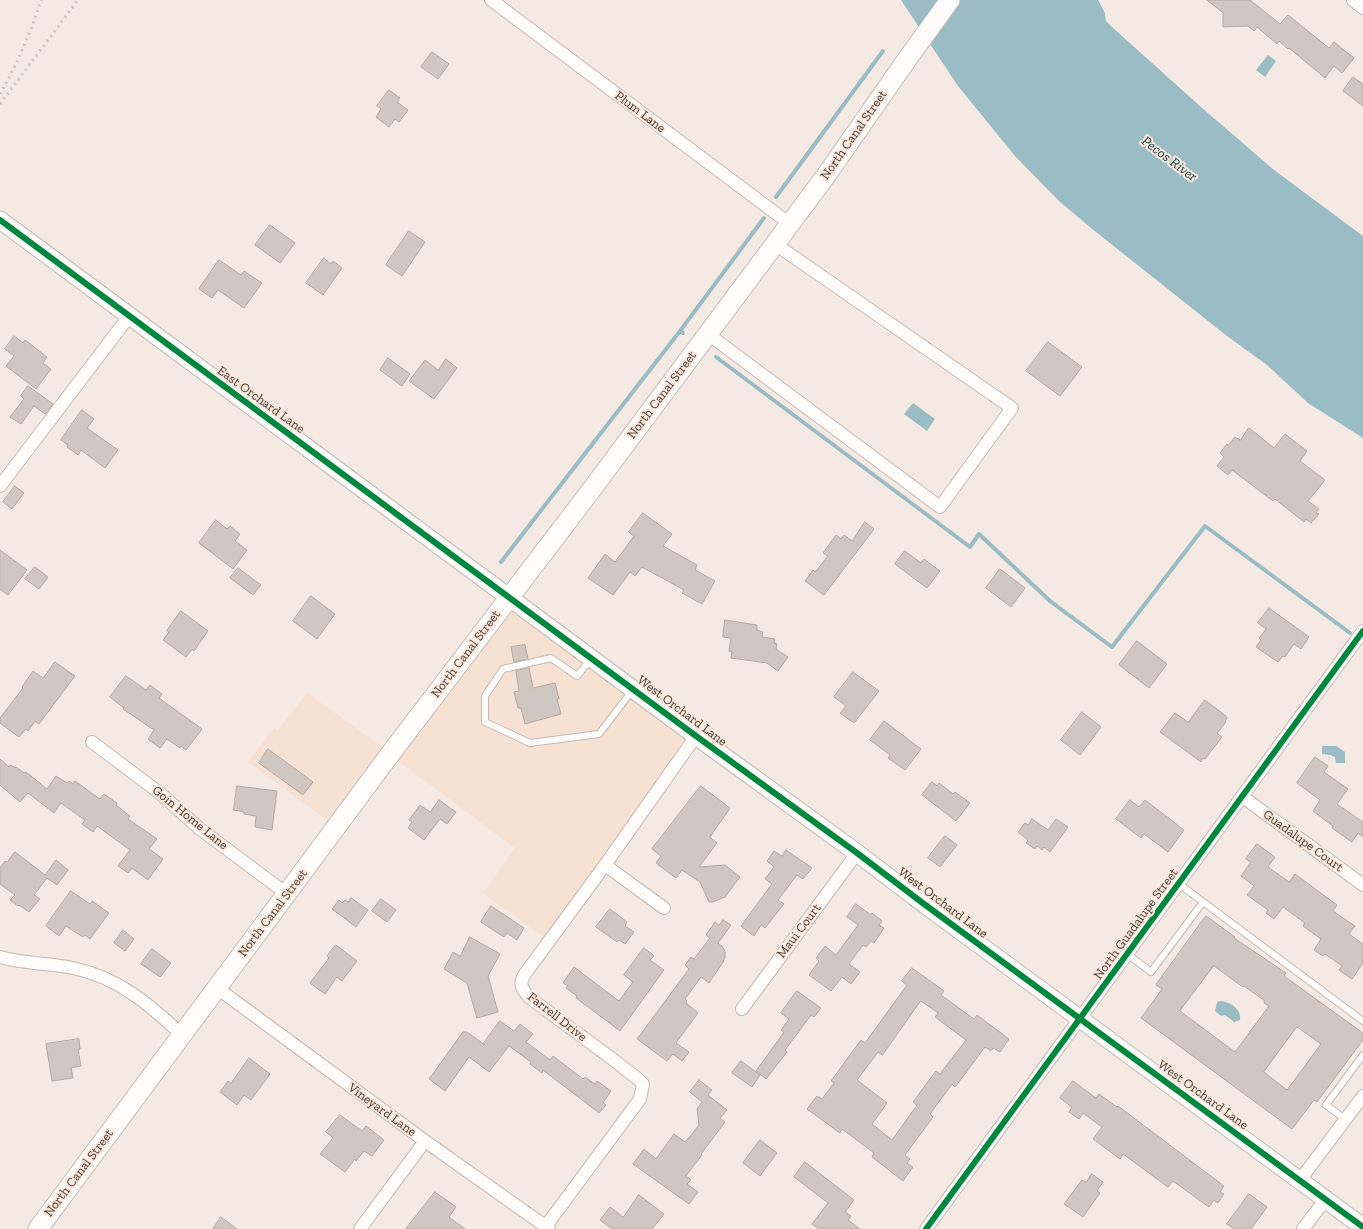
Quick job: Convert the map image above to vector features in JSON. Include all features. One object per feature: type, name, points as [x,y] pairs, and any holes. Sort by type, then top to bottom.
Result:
[{"type":"main road","name":"North Canal Street","points":[[38,1229],[396,747],[790,224],[950,0]]},
{"type":"street","points":[[1353,0],[1363,8]]},
{"type":"street","name":"Plum Lane","points":[[494,1],[790,224]]},
{"type":"street","name":"East Orchard Lane","points":[[0,220],[509,597]]},
{"type":"street","points":[[708,334],[940,507],[1012,408],[775,244]]},
{"type":"street","points":[[0,486],[130,316]]},
{"type":"street","name":"West Orchard Lane","points":[[509,597],[1363,1227]]},
{"type":"street","name":"North Guadalupe Street","points":[[926,1229],[1363,631]]},
{"type":"street","name":"Farrell Drive","points":[[547,1228],[640,1099],[643,1084],[530,998],[523,991],[521,982],[523,976],[605,865],[696,736]]},
{"type":"street","name":"Goin Home Lane","points":[[92,742],[161,794],[200,829],[287,894]]},
{"type":"street","name":"Guadalupe Court","points":[[1243,797],[1363,884]]},
{"type":"street","name":"Maui Court","points":[[742,1009],[857,853]]},
{"type":"street","points":[[605,865],[664,908]]},
{"type":"street","points":[[0,957],[74,968],[113,982],[130,991],[157,1012],[182,1035]]},
{"type":"street","name":"Vineyard Lane","points":[[217,988],[425,1141],[547,1228]]},
{"type":"street","points":[[1300,1180],[1363,1096]]},
{"type":"street","points":[[360,1229],[425,1141]]},
{"type":"street","points":[[1303,1229],[1325,1200]]},
{"type":"lane","points":[[592,658],[577,676],[551,658],[503,669],[485,696],[485,722],[530,743],[599,734],[634,689]]},
{"type":"lane","points":[[1179,884],[1363,1021]]},
{"type":"lane","points":[[1127,954],[1151,972],[1203,902]]},
{"type":"lane","points":[[1345,1119],[1326,1105],[1363,1055]]},
{"type":"shaded area","points":[[509,597],[696,736],[549,941],[483,893],[515,848],[390,755],[336,827],[248,762],[274,728],[278,730],[307,693],[391,753]]},
{"type":"water","name":"Pecos River","points":[[901,0],[1098,0],[1105,13],[1106,21],[1201,107],[1274,170],[1363,236],[1363,438],[1308,403],[1267,365],[1227,336],[1059,201],[1015,156],[958,86]]},
{"type":"water","points":[[1268,55],[1276,61],[1265,77],[1256,70]]},
{"type":"water","points":[[913,403],[935,419],[927,431],[904,414]]},
{"type":"water","points":[[1322,746],[1336,746],[1345,752],[1345,763],[1336,763],[1335,757],[1322,754]]},
{"type":"water","points":[[1221,1001],[1232,1005],[1238,1010],[1240,1020],[1234,1022],[1225,1015],[1221,1016],[1215,1011],[1217,1002]]},
{"type":"building","points":[[1207,0],[1250,0],[1280,24],[1288,15],[1329,48],[1334,42],[1354,58],[1342,73],[1334,66],[1325,78],[1289,48],[1288,49],[1279,41],[1277,44],[1257,27],[1254,31],[1248,26],[1223,27],[1223,13]]},
{"type":"building","points":[[432,52],[449,64],[438,79],[421,67]]},
{"type":"building","points":[[1353,77],[1363,84],[1363,106],[1343,91]]},
{"type":"building","points":[[389,90],[400,98],[397,102],[408,110],[399,122],[395,119],[389,127],[376,117],[381,109],[377,106]]},
{"type":"building","points":[[270,225],[295,243],[280,263],[255,245]]},
{"type":"building","points":[[409,231],[425,242],[402,276],[386,265]]},
{"type":"building","points":[[324,258],[331,264],[333,261],[342,268],[323,295],[306,283]]},
{"type":"building","points":[[219,260],[241,275],[244,271],[262,283],[244,308],[218,290],[212,298],[199,289]]},
{"type":"building","points":[[14,336],[23,343],[25,340],[47,357],[43,363],[51,369],[36,389],[6,366],[14,356],[5,349]]},
{"type":"building","points":[[1048,342],[1082,367],[1060,396],[1026,371]]},
{"type":"building","points":[[388,358],[410,374],[402,386],[380,370]]},
{"type":"building","points":[[446,359],[457,368],[434,399],[409,381],[425,360],[438,370]]},
{"type":"building","points":[[28,386],[53,404],[45,414],[34,406],[21,424],[10,417],[24,399],[21,396]]},
{"type":"building","points":[[82,410],[94,419],[87,428],[118,450],[105,468],[81,450],[78,455],[67,447],[68,445],[61,440]]},
{"type":"building","points":[[1249,428],[1274,448],[1285,434],[1307,451],[1300,461],[1325,480],[1308,501],[1319,509],[1316,513],[1319,514],[1311,523],[1306,519],[1304,522],[1275,499],[1273,501],[1232,470],[1228,475],[1217,466],[1224,457],[1220,453],[1227,444],[1228,446],[1235,437],[1240,440]]},
{"type":"building","points":[[15,486],[24,493],[12,509],[3,502]]},
{"type":"building","points":[[643,513],[672,534],[663,546],[697,565],[695,570],[715,581],[702,604],[682,593],[684,590],[642,567],[635,576],[630,572],[613,595],[588,578],[605,554],[615,562],[634,536],[629,532]]},
{"type":"building","points":[[216,520],[227,529],[230,526],[240,534],[235,541],[247,550],[233,569],[199,543]]},
{"type":"building","points":[[865,522],[874,529],[824,595],[805,581],[813,570],[815,572],[828,556],[823,553],[836,535],[841,539],[844,535],[852,541]]},
{"type":"building","points":[[0,550],[27,570],[8,595],[0,589]]},
{"type":"building","points":[[905,551],[921,563],[924,559],[940,571],[927,588],[895,564]]},
{"type":"building","points":[[35,567],[48,577],[39,589],[25,579]]},
{"type":"building","points":[[238,568],[261,585],[253,595],[230,578]]},
{"type":"building","points":[[1000,569],[1025,588],[1011,607],[986,588]]},
{"type":"building","points":[[311,596],[335,614],[317,639],[293,621]]},
{"type":"building","points":[[1269,608],[1309,637],[1301,649],[1294,644],[1285,657],[1283,656],[1278,662],[1256,647],[1261,640],[1259,638],[1266,629],[1258,623]]},
{"type":"building","points":[[181,611],[208,631],[194,651],[192,649],[186,657],[163,640],[169,632],[167,631]]},
{"type":"building","points":[[725,620],[757,625],[757,630],[763,632],[762,637],[775,639],[774,643],[777,644],[776,649],[788,657],[778,671],[767,663],[731,658],[732,652],[729,651],[731,638],[723,637]]},
{"type":"building","points":[[1137,641],[1167,664],[1149,688],[1119,665]]},
{"type":"building","points":[[525,645],[528,659],[514,662],[511,647]]},
{"type":"building","points":[[55,662],[75,676],[39,724],[35,721],[28,731],[26,729],[19,737],[0,723],[0,718],[23,688],[22,687],[33,671],[43,678]]},
{"type":"building","points":[[529,668],[533,688],[555,683],[561,714],[525,724],[521,708],[518,708],[514,692],[519,691],[516,671]]},
{"type":"building","points":[[853,672],[879,691],[854,723],[840,713],[846,706],[834,697]]},
{"type":"building","points":[[126,676],[146,690],[150,685],[162,694],[159,698],[202,729],[186,750],[181,746],[180,748],[167,739],[160,748],[148,739],[154,730],[123,709],[124,708],[110,697]]},
{"type":"building","points":[[1205,700],[1227,718],[1225,721],[1226,722],[1217,733],[1222,737],[1201,762],[1160,732],[1175,713],[1188,722]]},
{"type":"building","points":[[1082,712],[1101,727],[1080,755],[1061,740]]},
{"type":"building","points":[[884,721],[921,749],[905,770],[888,758],[890,755],[870,740]]},
{"type":"building","points":[[268,749],[313,782],[303,795],[259,763]]},
{"type":"building","points":[[1315,757],[1328,766],[1324,772],[1348,789],[1337,804],[1363,822],[1363,837],[1358,833],[1352,842],[1332,828],[1333,826],[1313,811],[1320,800],[1297,783]]},
{"type":"building","points":[[0,759],[9,767],[11,765],[24,773],[26,772],[47,789],[56,776],[67,783],[69,781],[73,784],[75,781],[100,799],[104,794],[117,803],[116,805],[130,816],[128,819],[157,839],[149,849],[163,859],[148,880],[132,868],[128,873],[118,866],[130,850],[97,826],[93,832],[82,824],[85,820],[61,803],[54,813],[28,793],[20,802],[0,785]]},
{"type":"building","points":[[932,782],[937,786],[939,783],[953,794],[955,792],[970,803],[956,821],[922,795]]},
{"type":"building","points":[[237,786],[277,791],[272,830],[255,827],[256,816],[244,814],[244,812],[234,810]]},
{"type":"building","points":[[701,786],[730,808],[710,837],[717,843],[699,867],[725,865],[740,877],[725,897],[713,902],[709,902],[700,882],[682,870],[676,878],[656,863],[661,856],[652,849]]},
{"type":"building","points":[[439,800],[456,812],[447,824],[440,819],[424,840],[408,828],[412,822],[409,820],[420,805],[430,812]]},
{"type":"building","points":[[1130,800],[1139,807],[1145,800],[1184,830],[1168,852],[1144,834],[1141,838],[1116,819]]},
{"type":"building","points":[[1032,819],[1048,830],[1056,819],[1068,827],[1050,852],[1044,847],[1042,850],[1037,846],[1035,849],[1026,843],[1028,840],[1018,832],[1025,823],[1028,825]]},
{"type":"building","points":[[945,836],[957,845],[940,867],[928,858]]},
{"type":"building","points":[[1257,844],[1275,857],[1268,867],[1289,882],[1295,874],[1337,905],[1333,911],[1355,926],[1349,934],[1363,944],[1363,963],[1352,979],[1339,970],[1342,966],[1325,954],[1323,956],[1314,950],[1321,939],[1303,926],[1305,923],[1283,907],[1274,919],[1266,913],[1268,910],[1247,895],[1254,886],[1241,876],[1251,862],[1246,859]]},
{"type":"building","points":[[786,850],[812,868],[803,879],[797,875],[778,900],[784,904],[765,928],[761,925],[754,936],[741,926],[772,884],[765,879],[774,867],[767,861],[774,851],[782,856]]},
{"type":"building","points":[[15,852],[45,875],[56,860],[68,870],[57,885],[47,878],[34,895],[40,899],[29,912],[10,900],[15,895],[0,884],[0,868]]},
{"type":"building","points":[[71,891],[90,904],[92,901],[109,913],[90,939],[85,935],[83,937],[66,926],[59,936],[46,926]]},
{"type":"building","points":[[351,898],[368,910],[356,927],[332,909],[339,900],[342,903],[345,900],[348,902]]},
{"type":"building","points":[[381,899],[396,910],[387,922],[372,911]]},
{"type":"building","points":[[856,904],[871,915],[872,913],[882,921],[879,925],[884,928],[874,943],[871,941],[866,947],[863,945],[849,964],[860,972],[851,984],[842,977],[831,991],[809,975],[819,961],[816,958],[825,946],[836,955],[858,925],[847,917]]},
{"type":"building","points":[[491,906],[524,928],[517,940],[507,933],[504,937],[481,922]]},
{"type":"building","points":[[610,909],[627,922],[625,926],[634,932],[625,944],[619,940],[617,942],[596,927]]},
{"type":"building","points":[[1206,916],[1235,937],[1234,938],[1286,973],[1284,976],[1363,1033],[1363,1040],[1317,1102],[1314,1100],[1292,1129],[1141,1018],[1162,989],[1156,985]],"holes":[[[1214,966],[1265,1001],[1264,1003],[1269,1006],[1235,1052],[1180,1011]],[[1297,1027],[1321,1044],[1287,1090],[1264,1072]]]},
{"type":"building","points":[[723,920],[731,925],[718,943],[725,951],[724,961],[709,983],[701,977],[685,999],[687,1001],[686,1003],[698,1013],[676,1043],[689,1052],[682,1061],[673,1054],[667,1061],[637,1039],[689,969],[685,965],[691,957],[694,959],[710,938],[706,935],[715,922],[719,925]]},
{"type":"building","points":[[123,930],[134,939],[125,951],[114,943]]},
{"type":"building","points":[[470,937],[500,954],[488,976],[498,1012],[477,1018],[467,983],[444,969],[453,952],[460,956]]},
{"type":"building","points":[[336,945],[357,961],[342,981],[337,977],[325,994],[310,983],[329,958],[327,956]]},
{"type":"building","points":[[644,948],[654,956],[650,960],[664,970],[620,1031],[576,998],[577,996],[566,988],[568,986],[563,983],[574,967],[619,1001],[633,982],[624,975]]},
{"type":"building","points":[[152,949],[171,963],[160,977],[141,964]]},
{"type":"building","points":[[912,968],[944,991],[941,995],[974,1019],[977,1015],[1009,1039],[1000,1052],[993,1048],[991,1051],[985,1047],[955,1087],[952,1084],[930,1114],[933,1117],[905,1155],[910,1159],[907,1163],[913,1167],[903,1181],[872,1157],[874,1153],[842,1129],[840,1133],[807,1109],[817,1096],[822,1099],[834,1083],[831,1081],[861,1040],[865,1043],[907,985],[902,981]],"holes":[[[921,1001],[938,1013],[935,1017],[966,1040],[940,1074],[936,1071],[913,1102],[917,1105],[892,1140],[872,1124],[887,1103],[857,1080],[878,1052],[882,1055]]]},
{"type":"building","points":[[797,991],[821,1008],[814,1017],[811,1015],[785,1050],[787,1052],[766,1079],[756,1071],[784,1032],[781,1030],[789,1019],[781,1013]]},
{"type":"building","points":[[500,1021],[514,1031],[520,1024],[533,1034],[526,1042],[550,1060],[553,1056],[583,1079],[585,1077],[595,1084],[597,1081],[611,1091],[603,1103],[606,1105],[599,1113],[543,1070],[542,1073],[530,1064],[531,1062],[509,1046],[489,1072],[469,1057],[445,1091],[429,1079],[463,1032],[467,1032],[485,1045],[484,1043]]},
{"type":"building","points":[[79,1039],[80,1049],[78,1050],[81,1066],[71,1068],[73,1078],[52,1081],[46,1044]]},
{"type":"building","points":[[249,1058],[270,1074],[251,1100],[244,1095],[237,1105],[220,1092],[228,1081],[231,1083]]},
{"type":"building","points":[[741,1061],[760,1075],[752,1087],[732,1073]]},
{"type":"building","points":[[699,1080],[712,1090],[708,1095],[727,1110],[720,1118],[725,1122],[686,1176],[691,1180],[687,1184],[698,1192],[689,1204],[633,1164],[644,1149],[656,1159],[674,1134],[685,1142],[699,1125],[697,1109],[702,1102],[690,1092]]},
{"type":"building","points":[[1073,1081],[1096,1098],[1099,1094],[1117,1107],[1118,1106],[1224,1186],[1220,1192],[1224,1194],[1218,1203],[1214,1200],[1209,1207],[1173,1181],[1168,1187],[1123,1154],[1120,1159],[1093,1139],[1102,1127],[1083,1113],[1079,1119],[1069,1112],[1072,1107],[1060,1098]]},
{"type":"building","points":[[340,1115],[362,1131],[366,1126],[384,1140],[372,1156],[364,1151],[356,1161],[355,1159],[345,1172],[320,1154],[333,1138],[326,1132]]},
{"type":"building","points":[[760,1140],[777,1153],[760,1176],[743,1163]]},
{"type":"building","points":[[805,1162],[854,1200],[845,1212],[851,1216],[848,1220],[860,1229],[819,1229],[812,1224],[828,1203],[794,1177]]},
{"type":"building","points":[[1092,1174],[1103,1182],[1097,1191],[1100,1193],[1083,1217],[1064,1204],[1082,1180],[1086,1182]]},
{"type":"building","points":[[435,1192],[456,1207],[449,1217],[465,1229],[406,1229]]},
{"type":"building","points":[[1249,1194],[1267,1207],[1251,1229],[1234,1229],[1227,1224]]},
{"type":"building","points":[[639,1195],[664,1214],[652,1229],[612,1229],[600,1220],[610,1207],[623,1217]]},
{"type":"building","points":[[221,1217],[237,1229],[213,1229]]},
{"type":"waterway","points":[[776,197],[883,51]]},
{"type":"waterway","points":[[683,333],[680,331],[764,218]]},
{"type":"waterway","points":[[501,562],[680,331]]},
{"type":"waterway","points":[[716,357],[970,547],[979,534],[1050,601],[1112,647],[1205,526],[1350,633]]},
{"type":"railway","points":[[0,94],[23,48],[41,0]]},
{"type":"railway","points":[[0,104],[78,0]]},
{"type":"cycle path","points":[[0,220],[696,736],[857,853],[1363,1227]]},
{"type":"cycle path","points":[[926,1229],[1363,631]]}]
